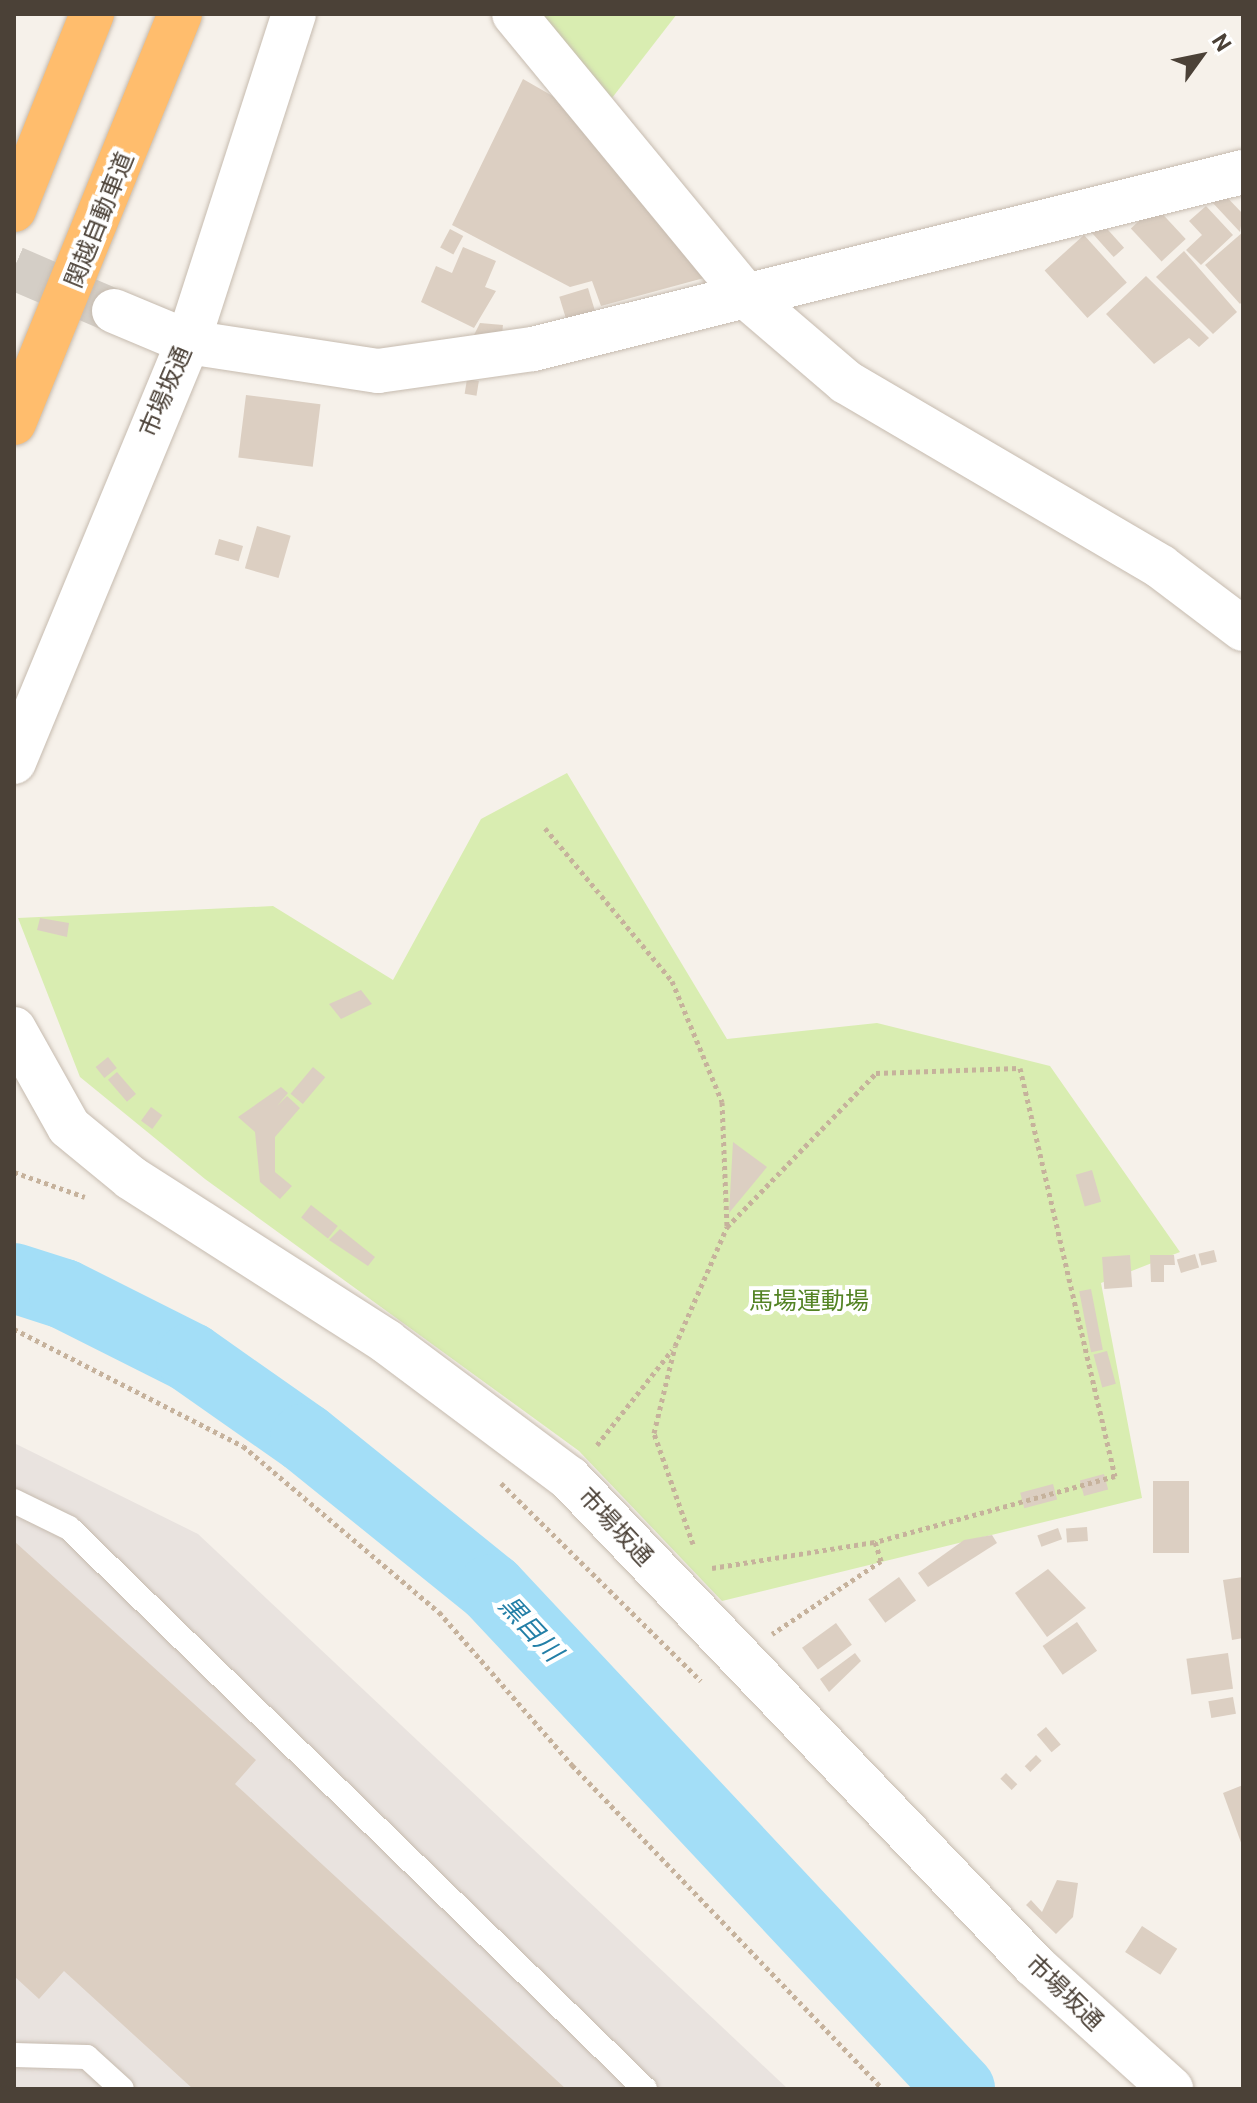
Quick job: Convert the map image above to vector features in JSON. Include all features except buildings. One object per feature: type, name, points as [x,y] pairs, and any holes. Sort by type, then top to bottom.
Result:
[{"type":"highway","points":[[14,210],[92,14]]},
{"type":"highway","name":"関越自動車道","points":[[14,423],[180,14]]},
{"type":"street","name":"市場坂通","points":[[14,762],[188,342],[294,14]]},
{"type":"street","points":[[514,14],[748,298],[846,382],[1161,567],[1243,629]]},
{"type":"street","points":[[114,311],[188,342],[378,371],[533,349],[748,298],[1243,172]]},
{"type":"street","name":"市場坂通","points":[[14,1029],[69,1127],[131,1178],[387,1342],[569,1478],[1034,1965],[1171,2089]]},
{"type":"lane","points":[[14,1501],[69,1528],[645,2089]]},
{"type":"lane","points":[[14,2055],[87,2057],[122,2089]]},
{"type":"path","points":[[545,828],[672,981],[722,1102],[727,1227]]},
{"type":"path","points":[[697,1556],[654,1433],[675,1346],[727,1227],[876,1073],[1020,1068],[1115,1476],[875,1542],[702,1570]]},
{"type":"path","points":[[14,1172],[102,1206]]},
{"type":"path","points":[[14,1329],[243,1446],[439,1612],[572,1765],[883,2089]]},
{"type":"path","points":[[597,1445],[675,1346]]},
{"type":"path","points":[[487,1470],[707,1688]]},
{"type":"path","points":[[738,1656],[881,1561],[875,1542]]},
{"type":"shaded area","points":[[14,1443],[198,1534],[788,2089],[14,2089]]},
{"type":"green space","points":[[541,14],[677,14],[612,98]]},
{"type":"green space","name":"馬場運動場","points":[[567,773],[727,1039],[877,1023],[1050,1066],[1180,1252],[1101,1283],[1142,1498],[722,1601],[579,1451],[205,1179],[80,1077],[18,918],[273,906],[393,980],[481,819]]},
{"type":"waterway","name":"黒目川","points":[[14,1278],[64,1294],[191,1358],[305,1438],[492,1589],[960,2089]]},
{"type":"tunnel","points":[[14,268],[114,311]]}]
